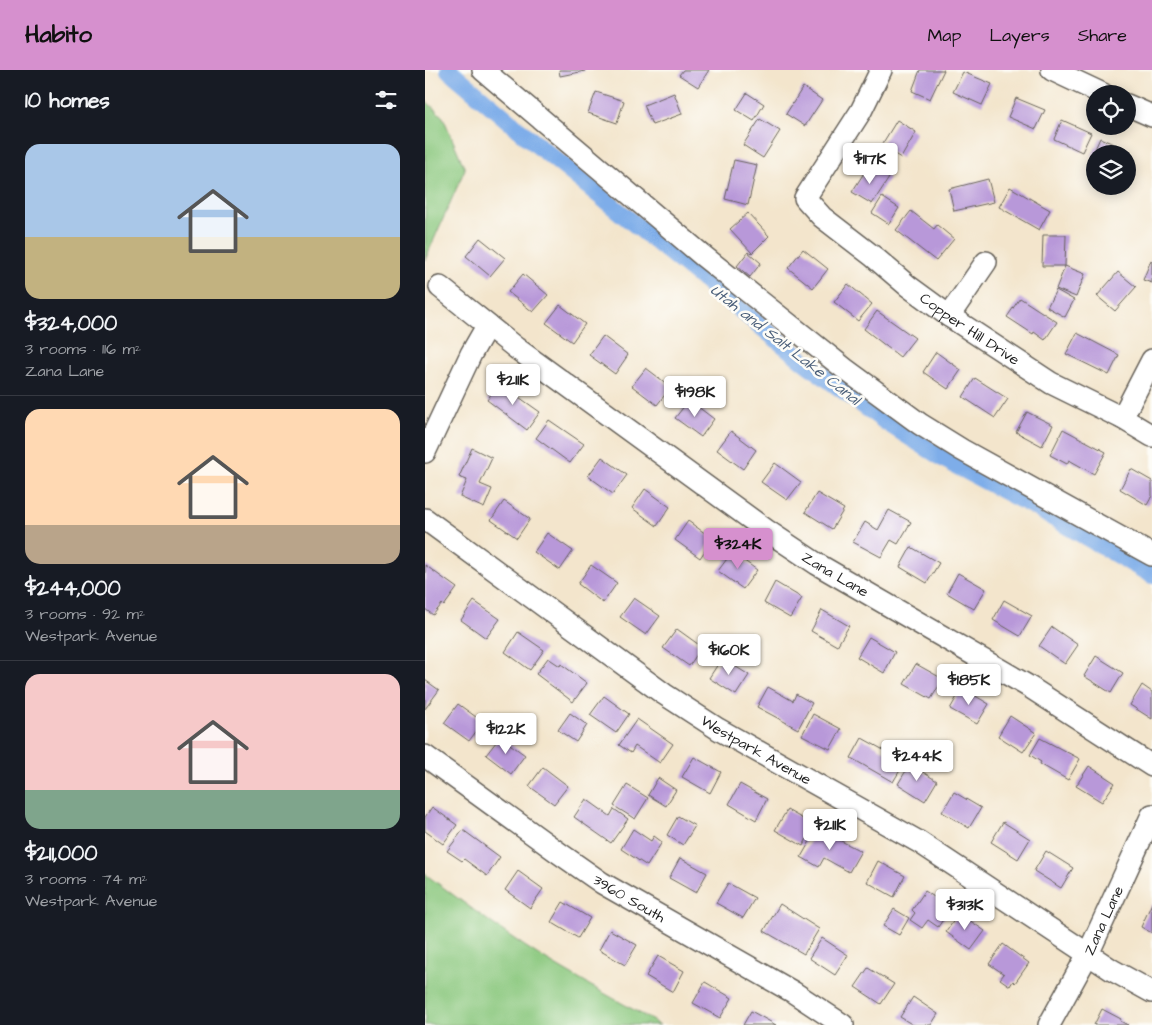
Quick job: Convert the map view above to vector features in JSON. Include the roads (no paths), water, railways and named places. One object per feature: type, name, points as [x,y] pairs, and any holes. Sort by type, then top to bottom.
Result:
[{"type":"street","points":[[483,70],[709,261],[837,363],[920,424],[961,450],[1152,556]]},
{"type":"street","name":"Copper Hill Drive","points":[[881,70],[861,111],[805,198],[822,217],[908,286],[949,316],[1051,382],[1152,436]]},
{"type":"street","points":[[1051,70],[1086,86]]},
{"type":"street","points":[[1136,109],[1152,116]]},
{"type":"street","points":[[949,316],[986,262]]},
{"type":"street","name":"Zana Lane","points":[[440,287],[487,326],[781,540],[817,564],[1028,686],[1152,766]]},
{"type":"street","points":[[425,452],[471,354],[487,326]]},
{"type":"street","points":[[1121,418],[1152,360]]},
{"type":"street","name":"Westpark Avenue","points":[[425,519],[663,694],[718,729],[919,842],[1087,954],[1152,992]]},
{"type":"street","name":"3960 South","points":[[425,756],[559,854],[602,883],[793,992],[843,1025]]},
{"type":"street","name":"Zana Lane","points":[[1049,1025],[1087,954],[1152,815]]},
{"type":"waterway","name":"Utah and Salt Lake Canal","points":[[449,70],[536,144],[805,362],[886,422],[946,460],[1033,506],[1152,575]]}]
